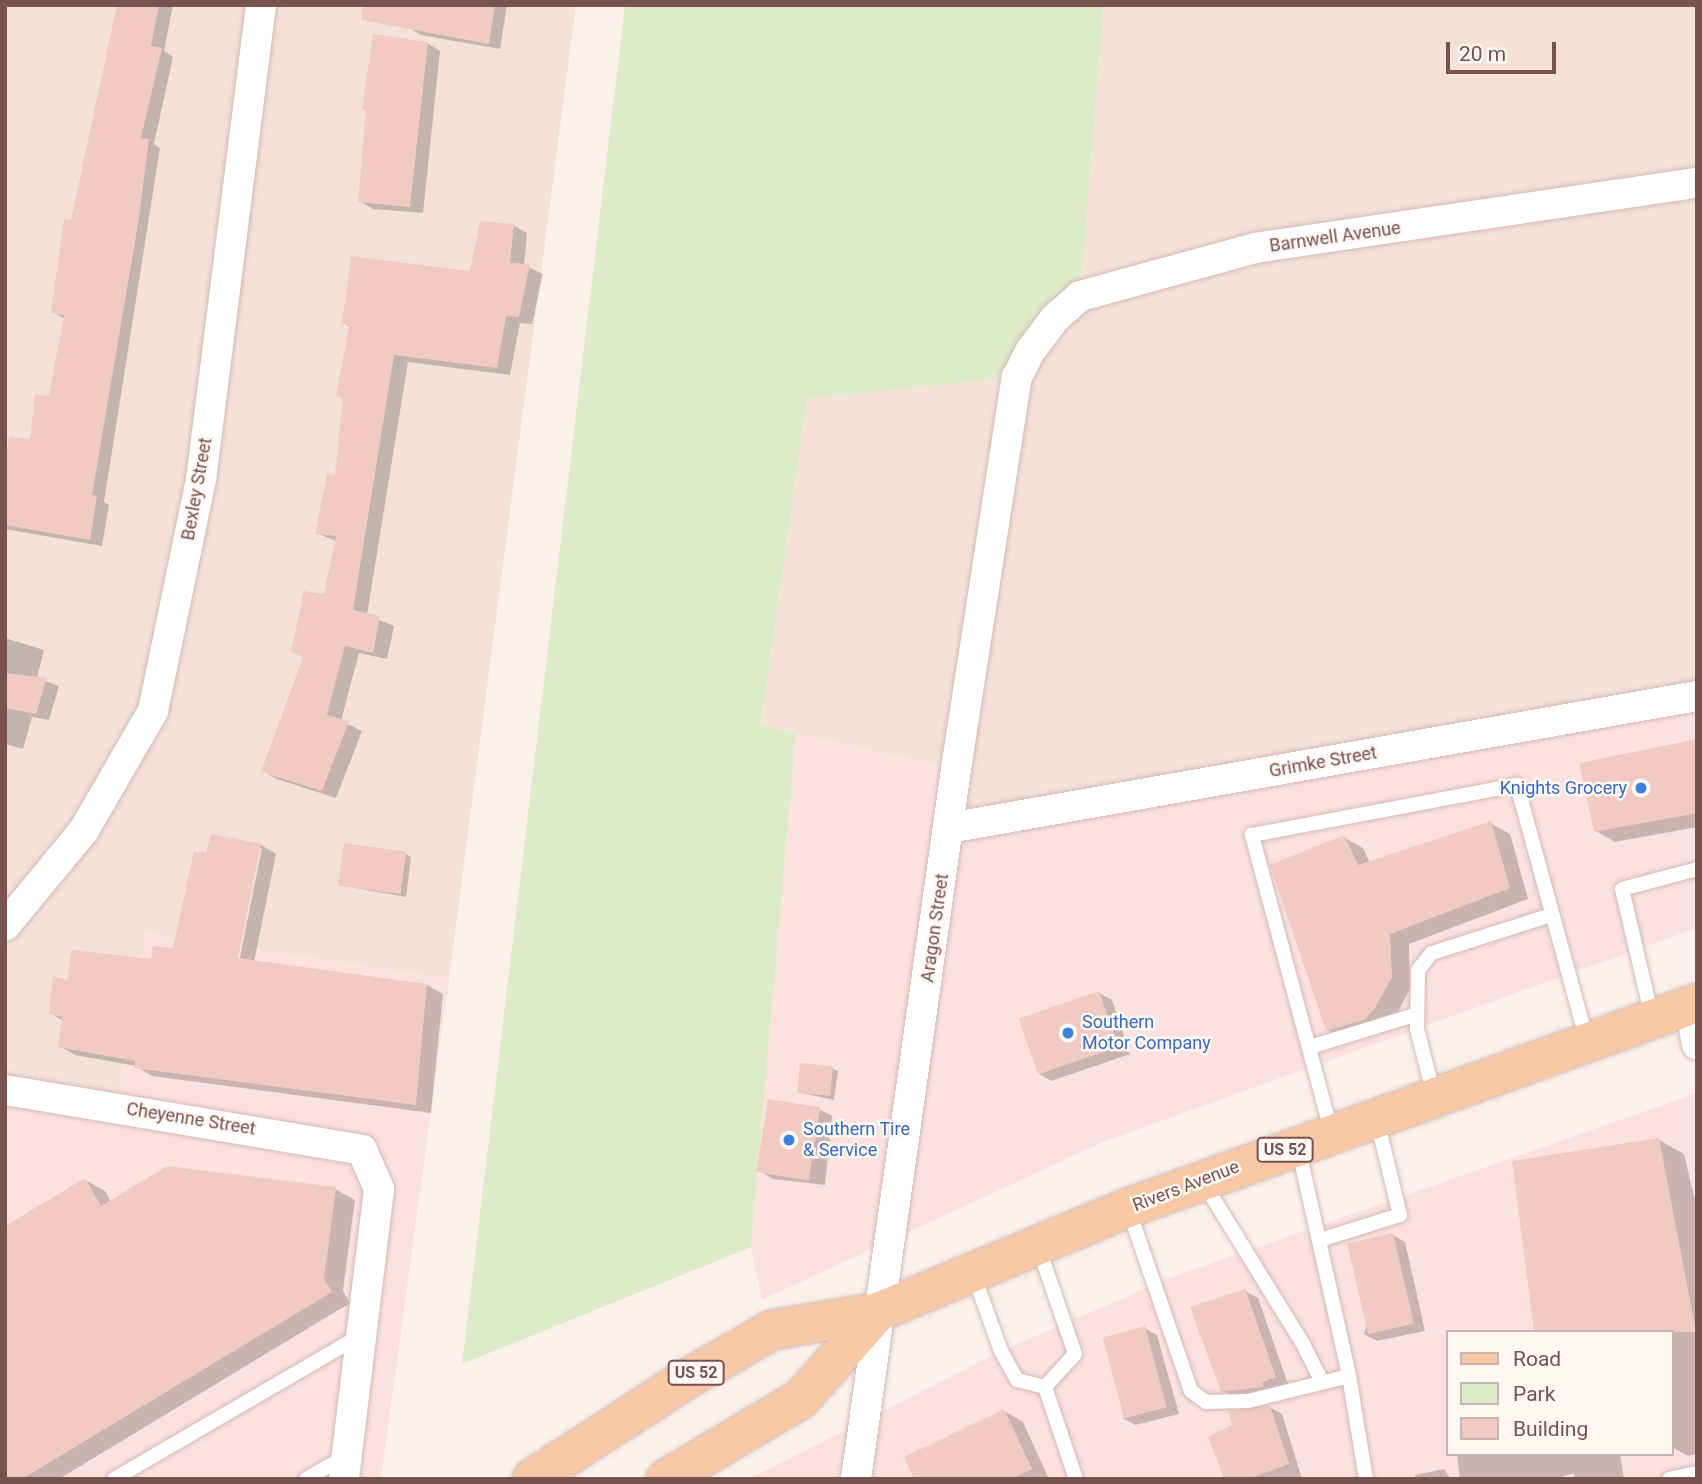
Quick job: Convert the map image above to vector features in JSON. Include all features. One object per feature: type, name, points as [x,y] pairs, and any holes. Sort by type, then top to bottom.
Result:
[{"type":"main road","name":"Rivers Avenue","points":[[532,1479],[685,1380],[772,1330],[878,1311],[1128,1208],[1693,1004]]},
{"type":"main road","name":"Rivers Avenue","points":[[666,1479],[801,1399],[878,1311]]},
{"type":"street","name":"Bexley Street","points":[[5,926],[84,830],[153,711],[201,480],[261,5]]},
{"type":"street","name":"Barnwell Avenue","points":[[1017,377],[1054,319],[1080,296],[1255,248],[1697,183]]},
{"type":"street","name":"Aragon Street","points":[[856,1479],[878,1311],[1017,377]]},
{"type":"street","name":"Grimke Street","points":[[950,828],[1697,696]]},
{"type":"street","points":[[1693,1004],[1697,1044]]},
{"type":"street","name":"Cheyenne Street","points":[[5,1090],[354,1145],[370,1161],[379,1189],[362,1334]]},
{"type":"street","points":[[346,1467],[362,1334]]},
{"type":"lane","points":[[1366,1479],[1349,1376],[1321,1240],[1310,1047],[1252,835],[1517,785],[1587,1042]]},
{"type":"lane","points":[[1652,1019],[1622,889],[1697,869]]},
{"type":"lane","points":[[1434,1097],[1418,1014],[1418,970],[1432,953],[1551,915]]},
{"type":"lane","points":[[1310,1047],[1418,1014]]},
{"type":"lane","points":[[1321,1240],[1400,1215],[1376,1118]]},
{"type":"lane","points":[[1203,1181],[1302,1342],[1322,1382]]},
{"type":"lane","points":[[1128,1208],[1191,1391],[1206,1402],[1248,1401],[1349,1376]]},
{"type":"lane","points":[[1038,1246],[1075,1354],[1045,1387]]},
{"type":"lane","points":[[973,1272],[1001,1351],[1017,1380],[1045,1387]]},
{"type":"lane","points":[[114,1479],[362,1334]]},
{"type":"lane","points":[[1045,1387],[1076,1479]]},
{"type":"lane","points":[[306,1479],[346,1467]]},
{"type":"lane","points":[[1671,1479],[1697,1474]]},
{"type":"shaded area","points":[[5,5],[576,5],[449,979],[146,933],[117,1108],[5,1090]]},
{"type":"shaded area","points":[[1104,5],[1697,5],[1697,696],[949,828],[956,769],[761,726],[807,399],[1017,377],[1080,296]]},
{"type":"shaded area","points":[[1697,696],[1697,928],[1103,1142],[762,1300],[751,1247],[796,734],[956,769],[950,827]]},
{"type":"shaded area","points":[[146,933],[449,979],[381,1479],[5,1479],[5,1090],[117,1107]]},
{"type":"shaded area","points":[[1697,1093],[1697,1479],[749,1479],[1001,1351],[1172,1277]]},
{"type":"green space","points":[[625,5],[1104,5],[1080,296],[1017,377],[807,399],[761,725],[796,734],[751,1247],[462,1364]]},
{"type":"building","points":[[117,5],[159,5],[151,46],[162,48],[141,138],[149,139],[138,224],[92,495],[97,496],[90,540],[5,525],[5,463],[9,437],[30,439],[35,394],[49,396],[64,315],[51,313],[64,219],[71,220]]},
{"type":"building","points":[[363,5],[495,5],[489,44],[361,20]]},
{"type":"building","points":[[373,34],[428,42],[410,207],[358,202],[366,110],[362,109]]},
{"type":"building","points":[[480,221],[514,224],[510,263],[530,264],[519,317],[506,316],[497,368],[394,355],[353,610],[380,616],[373,653],[345,646],[327,715],[349,721],[322,791],[261,772],[303,657],[291,652],[304,591],[324,594],[336,536],[315,534],[327,474],[335,475],[343,398],[336,397],[349,325],[342,324],[351,256],[470,271]]},
{"type":"building","points":[[5,673],[47,678],[36,714],[5,708]]},
{"type":"building","name":"Knights Grocery","points":[[1697,739],[1697,813],[1594,832],[1579,763]]},
{"type":"building","points":[[1491,821],[1510,888],[1390,934],[1392,977],[1375,1008],[1364,1020],[1326,1031],[1270,865],[1344,835],[1358,865]]},
{"type":"building","points":[[211,834],[261,844],[238,958],[427,984],[416,1105],[134,1068],[135,1061],[58,1047],[62,1017],[49,1014],[53,976],[67,980],[72,950],[151,959],[153,946],[173,948],[194,851],[206,853]]},
{"type":"building","points":[[344,843],[406,852],[400,894],[338,886]]},
{"type":"building","name":"Southern Motor Company","points":[[1099,991],[1118,1047],[1038,1074],[1019,1019]]},
{"type":"building","points":[[800,1063],[833,1066],[830,1096],[797,1093]]},
{"type":"building","name":"Southern Tire & Service","points":[[768,1099],[820,1107],[809,1180],[756,1172]]},
{"type":"building","points":[[1659,1138],[1696,1332],[1534,1330],[1512,1161]]},
{"type":"building","points":[[167,1166],[336,1187],[324,1279],[332,1292],[22,1479],[5,1479],[5,1226],[85,1178],[101,1206]]},
{"type":"building","points":[[1393,1233],[1414,1324],[1368,1334],[1347,1244]]},
{"type":"building","points":[[1245,1289],[1276,1377],[1262,1382],[1264,1387],[1221,1392],[1190,1307]]},
{"type":"building","points":[[1145,1326],[1167,1407],[1124,1419],[1102,1337]]},
{"type":"building","points":[[1270,1405],[1289,1464],[1248,1479],[1224,1479],[1208,1437],[1233,1425],[1228,1411]]},
{"type":"building","points":[[1004,1409],[1032,1469],[1012,1479],[914,1479],[904,1457]]},
{"type":"place","name":"Knights Grocery","points":[[1641,788]]},
{"type":"place","name":"Southern Motor Company","points":[[1068,1033]]},
{"type":"place","name":"Southern Tire & Service","points":[[789,1140]]}]
